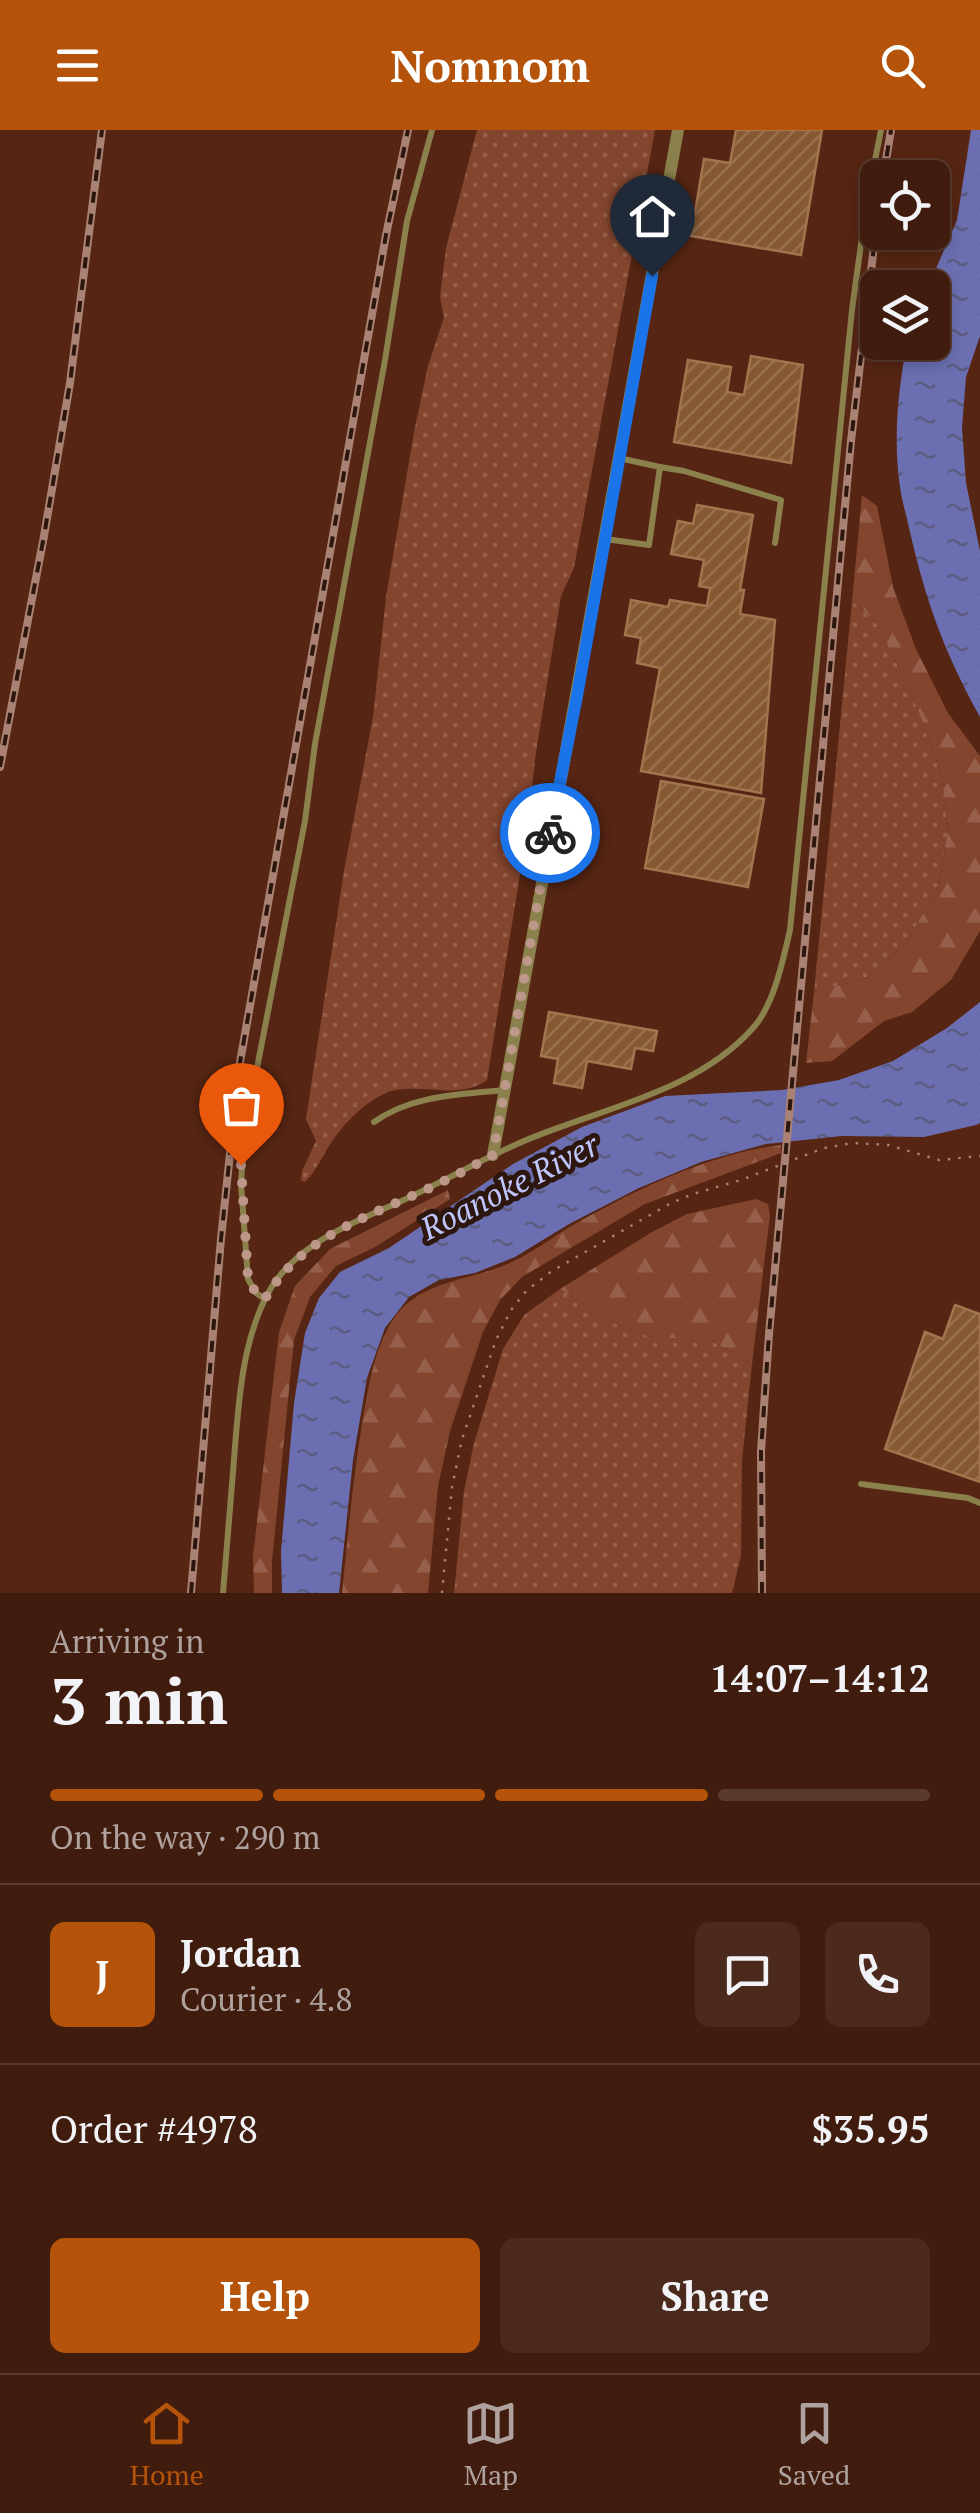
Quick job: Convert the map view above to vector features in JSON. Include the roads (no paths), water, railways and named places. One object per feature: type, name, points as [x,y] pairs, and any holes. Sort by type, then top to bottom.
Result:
[{"type":"street","points":[[493,1155],[678,130]]},
{"type":"lane","points":[[265,1299],[248,1279],[241,1184],[244,1134],[305,821],[407,220],[432,130]]},
{"type":"lane","points":[[222,1593],[238,1401],[265,1299],[285,1269],[330,1235],[493,1155],[682,1081],[723,1058],[756,1025],[779,976],[790,930],[852,310],[866,200],[881,130]]},
{"type":"lane","points":[[619,458],[780,500],[776,544]]},
{"type":"lane","points":[[604,539],[649,545],[660,468]]},
{"type":"lane","points":[[374,1122],[416,1100],[504,1090]]},
{"type":"lane","points":[[862,1484],[980,1502]]},
{"type":"water","points":[[971,130],[980,130],[980,336],[966,377],[962,427],[966,483],[980,551],[980,717],[930,605],[902,498],[897,451],[904,360],[950,360],[950,270],[935,270],[944,250],[950,250],[950,236],[957,220]]},
{"type":"water","name":"Roanoke River","points":[[980,1002],[980,1123],[924,1137],[842,1136],[766,1144],[701,1162],[639,1188],[515,1257],[475,1273],[439,1280],[409,1297],[385,1328],[367,1378],[353,1460],[339,1593],[282,1593],[281,1551],[294,1403],[305,1333],[319,1298],[340,1272],[389,1248],[513,1164],[582,1127],[665,1096],[782,1090],[839,1080],[893,1061]]},
{"type":"railway","points":[[0,767],[70,383],[102,130]]},
{"type":"railway","points":[[191,1593],[239,1068],[386,235],[408,130]]},
{"type":"railway","points":[[886,160],[891,130]]},
{"type":"railway","points":[[762,1593],[761,1451],[769,1334],[851,441],[874,250]]}]
